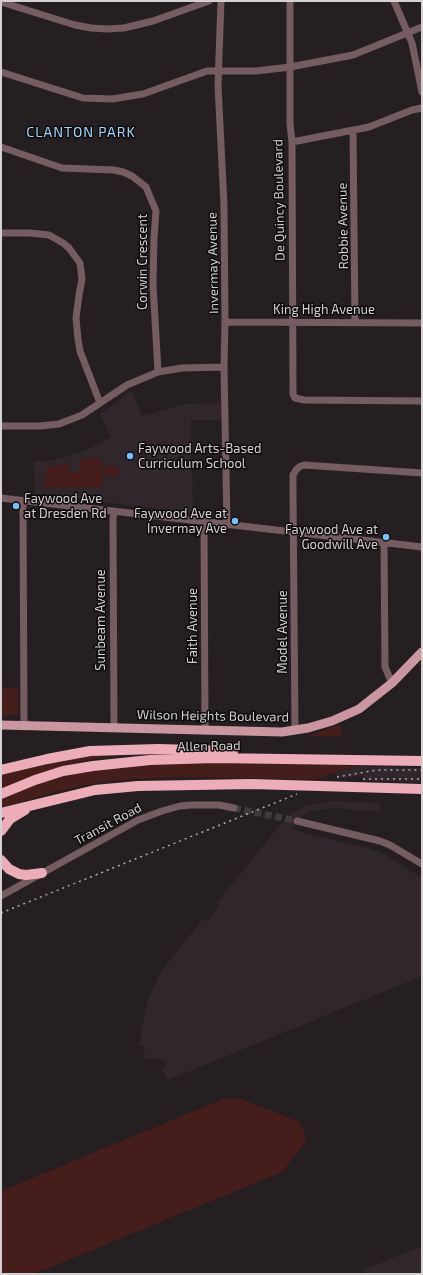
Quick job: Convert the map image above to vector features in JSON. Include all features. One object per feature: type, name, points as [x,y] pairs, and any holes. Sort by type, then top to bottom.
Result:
[{"type":"highway","points":[[1,770],[90,751],[158,749],[226,751],[291,755],[323,759]]},
{"type":"highway","name":"Allen Road","points":[[1,794],[23,784],[56,774],[93,766],[150,760],[214,758],[422,761]]},
{"type":"highway","points":[[1,812],[95,790],[138,786],[178,784],[251,784],[422,789]]},
{"type":"highway","points":[[1,831],[10,819],[36,803]]},
{"type":"highway","points":[[1,860],[9,869],[19,874],[26,875],[42,873]]},
{"type":"main road","name":"Wilson Heights Boulevard","points":[[1,725],[282,732],[308,728],[332,721],[359,709],[392,683],[422,652]]},
{"type":"street","points":[[1,2],[76,25],[107,29],[154,21],[209,1]]},
{"type":"street","name":"Invermay Avenue","points":[[221,1],[218,71],[224,204],[224,367],[227,525]]},
{"type":"street","name":"De Quincy Boulevard","points":[[290,1],[293,389],[296,398],[304,400],[422,401]]},
{"type":"street","points":[[394,1],[408,33],[416,57],[422,92]]},
{"type":"street","points":[[1,72],[83,98],[112,100],[143,94],[207,71],[256,70],[290,67],[353,55],[422,27]]},
{"type":"street","points":[[292,142],[369,127],[412,110],[422,108]]},
{"type":"street","name":"Robbie Avenue","points":[[353,130],[356,322]]},
{"type":"street","name":"Corwin Crescent","points":[[1,147],[62,168],[114,170],[123,172],[132,176],[146,187],[156,211],[153,284],[158,372]]},
{"type":"street","points":[[1,233],[30,233],[49,235],[69,248],[80,263],[82,279],[78,295],[76,318],[78,339],[80,351],[100,403]]},
{"type":"street","name":"King High Avenue","points":[[225,322],[422,323]]},
{"type":"street","points":[[1,426],[40,426],[59,424],[82,415],[127,385],[158,372],[182,368],[224,367]]},
{"type":"street","name":"Model Avenue","points":[[295,730],[293,475],[299,467],[304,466],[422,473]]},
{"type":"street","points":[[1,498],[422,547]]},
{"type":"street","points":[[23,501],[24,725]]},
{"type":"street","name":"Sunbeam Avenue","points":[[114,512],[114,728]]},
{"type":"street","name":"Faith Avenue","points":[[204,522],[206,731]]},
{"type":"street","points":[[384,543],[386,667],[392,683]]},
{"type":"street","name":"Transit Road","points":[[1,896],[138,820],[180,806],[220,805],[234,808]]},
{"type":"street","points":[[297,822],[380,841],[390,845],[421,866]]},
{"type":"shaded area","name":"Faywood Arts-Based Curriculum School","points":[[132,391],[142,416],[185,404],[221,403],[221,420],[191,420],[193,513],[35,494],[34,462],[54,460],[84,451],[111,437],[100,414]]},
{"type":"shaded area","points":[[102,458],[102,488],[45,488],[45,472],[47,471],[47,467],[68,464],[69,472],[80,472],[79,460]]},
{"type":"shaded area","points":[[105,465],[119,467],[118,476],[103,475]]},
{"type":"shaded area","points":[[1,687],[18,689],[19,713],[17,715],[1,715]]},
{"type":"shaded area","points":[[339,725],[341,726],[341,737],[308,736]]},
{"type":"shaded area","points":[[112,755],[66,765],[43,772],[1,791],[1,775],[47,762],[79,756]]},
{"type":"shaded area","points":[[168,762],[359,766],[318,779],[177,777],[130,779],[97,783],[67,789],[1,807],[1,798],[28,787],[72,774],[86,771]]},
{"type":"shaded area","points":[[359,766],[422,768],[422,782],[363,781],[363,775],[338,779],[334,773]]},
{"type":"shaded area","points":[[333,801],[380,803],[380,812],[332,808],[312,811],[303,815],[291,828],[311,835],[365,847],[384,854],[422,878],[422,976],[168,1080],[162,1069],[167,1064],[166,1061],[143,1057],[145,1047],[139,1045],[147,1003],[159,975],[204,918],[208,921],[219,906],[216,903],[284,820],[301,808]]},
{"type":"shaded area","points":[[223,1099],[242,1099],[300,1122],[307,1140],[282,1172],[34,1274],[1,1274],[1,1191]]},
{"type":"shaded area","points":[[422,1246],[422,1274],[365,1274],[363,1270]]},
{"type":"tunnel","points":[[234,808],[297,821]]},
{"type":"railway","points":[[337,777],[377,770],[422,770]]},
{"type":"railway","points":[[363,779],[422,779]]},
{"type":"railway","points":[[1,913],[297,794]]},
{"type":"place","name":"Faywood Arts-Based Curriculum School","points":[[130,456]]},
{"type":"place","name":"Faywood Ave at Dresden Rd","points":[[16,506]]},
{"type":"place","name":"Faywood Ave at Invermay Ave","points":[[235,521]]},
{"type":"place","name":"Faywood Ave at Goodwill Ave","points":[[386,537]]},
{"type":"district","name":"CLANTON PARK","points":[[81,132]]}]
